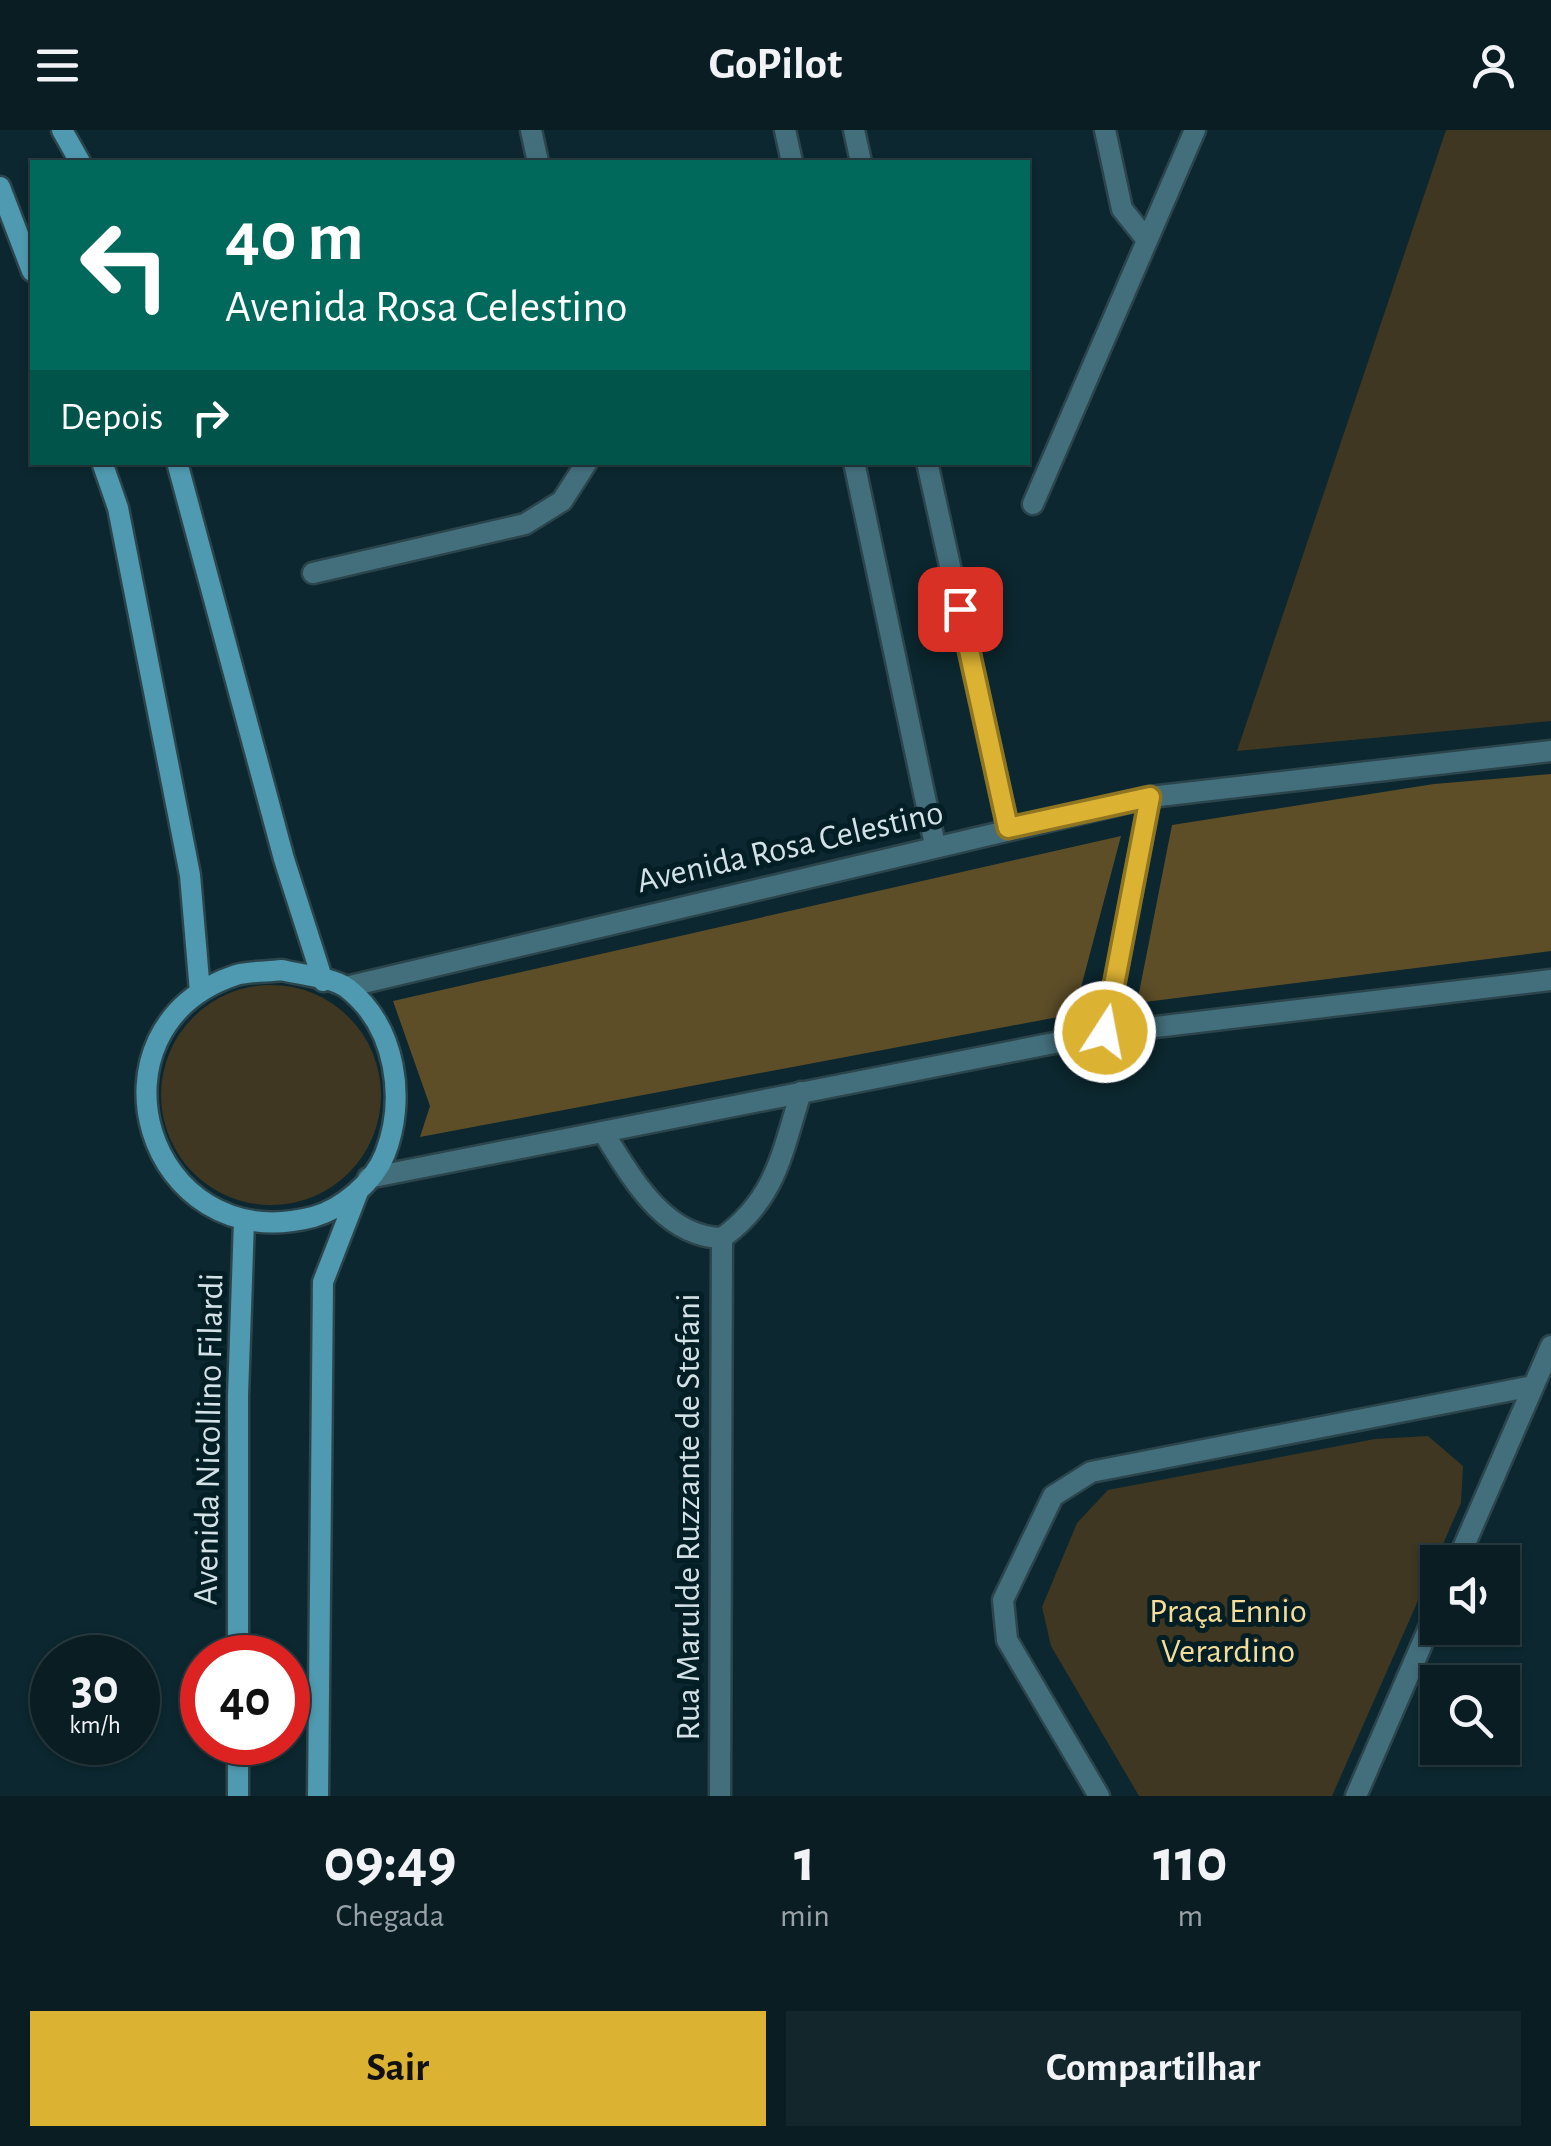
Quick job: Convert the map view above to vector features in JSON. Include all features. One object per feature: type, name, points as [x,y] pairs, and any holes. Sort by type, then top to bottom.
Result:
[{"type":"main road","points":[[62,130],[79,160]]},
{"type":"main road","points":[[0,187],[30,266]]},
{"type":"main road","points":[[103,465],[118,508],[190,875],[200,992]]},
{"type":"main road","points":[[178,465],[284,859],[323,981]]},
{"type":"main road","points":[[318,1796],[323,1282],[363,1185],[382,1160],[397,1122],[398,1082],[378,1026],[346,987],[282,970],[238,974],[200,992],[169,1023],[150,1062],[145,1105],[154,1144],[176,1180],[206,1206],[244,1221],[297,1221],[324,1214],[363,1185]]},
{"type":"main road","name":"Avenida Nicollino Filardi","points":[[238,1635],[238,1396],[244,1221]]},
{"type":"main road","points":[[238,1765],[238,1796]]},
{"type":"street","points":[[530,130],[538,160]]},
{"type":"street","points":[[785,130],[792,160]]},
{"type":"street","points":[[854,130],[861,160]]},
{"type":"street","points":[[1106,130],[1122,209],[1148,240]]},
{"type":"street","points":[[1033,504],[1195,130]]},
{"type":"street","points":[[313,572],[525,524],[562,501],[585,465]]},
{"type":"street","points":[[855,465],[934,846]]},
{"type":"street","points":[[928,465],[1008,828]]},
{"type":"street","name":"Avenida Rosa Celestino","points":[[346,987],[1150,797],[1551,751]]},
{"type":"street","points":[[1105,1032],[1150,797]]},
{"type":"street","points":[[363,1185],[603,1132],[1105,1032],[1551,980]]},
{"type":"street","points":[[603,1132],[638,1187],[664,1214],[706,1238],[722,1238],[757,1210],[773,1183],[801,1092]]},
{"type":"street","name":"Rua Marulde Ruzzante de Stefani","points":[[720,1796],[722,1238]]},
{"type":"street","points":[[1464,1545],[1551,1346]]},
{"type":"street","points":[[1099,1796],[1007,1640],[1003,1600],[1052,1496],[1091,1472],[1533,1386]]},
{"type":"street","points":[[1356,1796],[1422,1645]]},
{"type":"green space","points":[[1446,130],[1551,130],[1551,721],[1237,751]]},
{"type":"green space","points":[[271,985],[313,994],[349,1017],[372,1053],[381,1095],[372,1137],[349,1173],[313,1196],[271,1205],[229,1196],[193,1173],[170,1137],[161,1095],[170,1053],[193,1017],[229,994]]},
{"type":"green space","name":"Praça Ennio Verardino","points":[[1428,1436],[1463,1466],[1461,1503],[1443,1545],[1420,1545],[1420,1596],[1332,1796],[1139,1796],[1051,1646],[1042,1607],[1077,1523],[1108,1490],[1375,1439]]},
{"type":"shaded area","points":[[1551,774],[1551,951],[1137,1003],[1172,825],[1434,784]]},
{"type":"shaded area","points":[[1121,836],[1074,1014],[420,1137],[430,1106],[393,1001]]},
{"type":"route","points":[[960,609],[1008,828],[1150,797],[1105,1032]]}]
